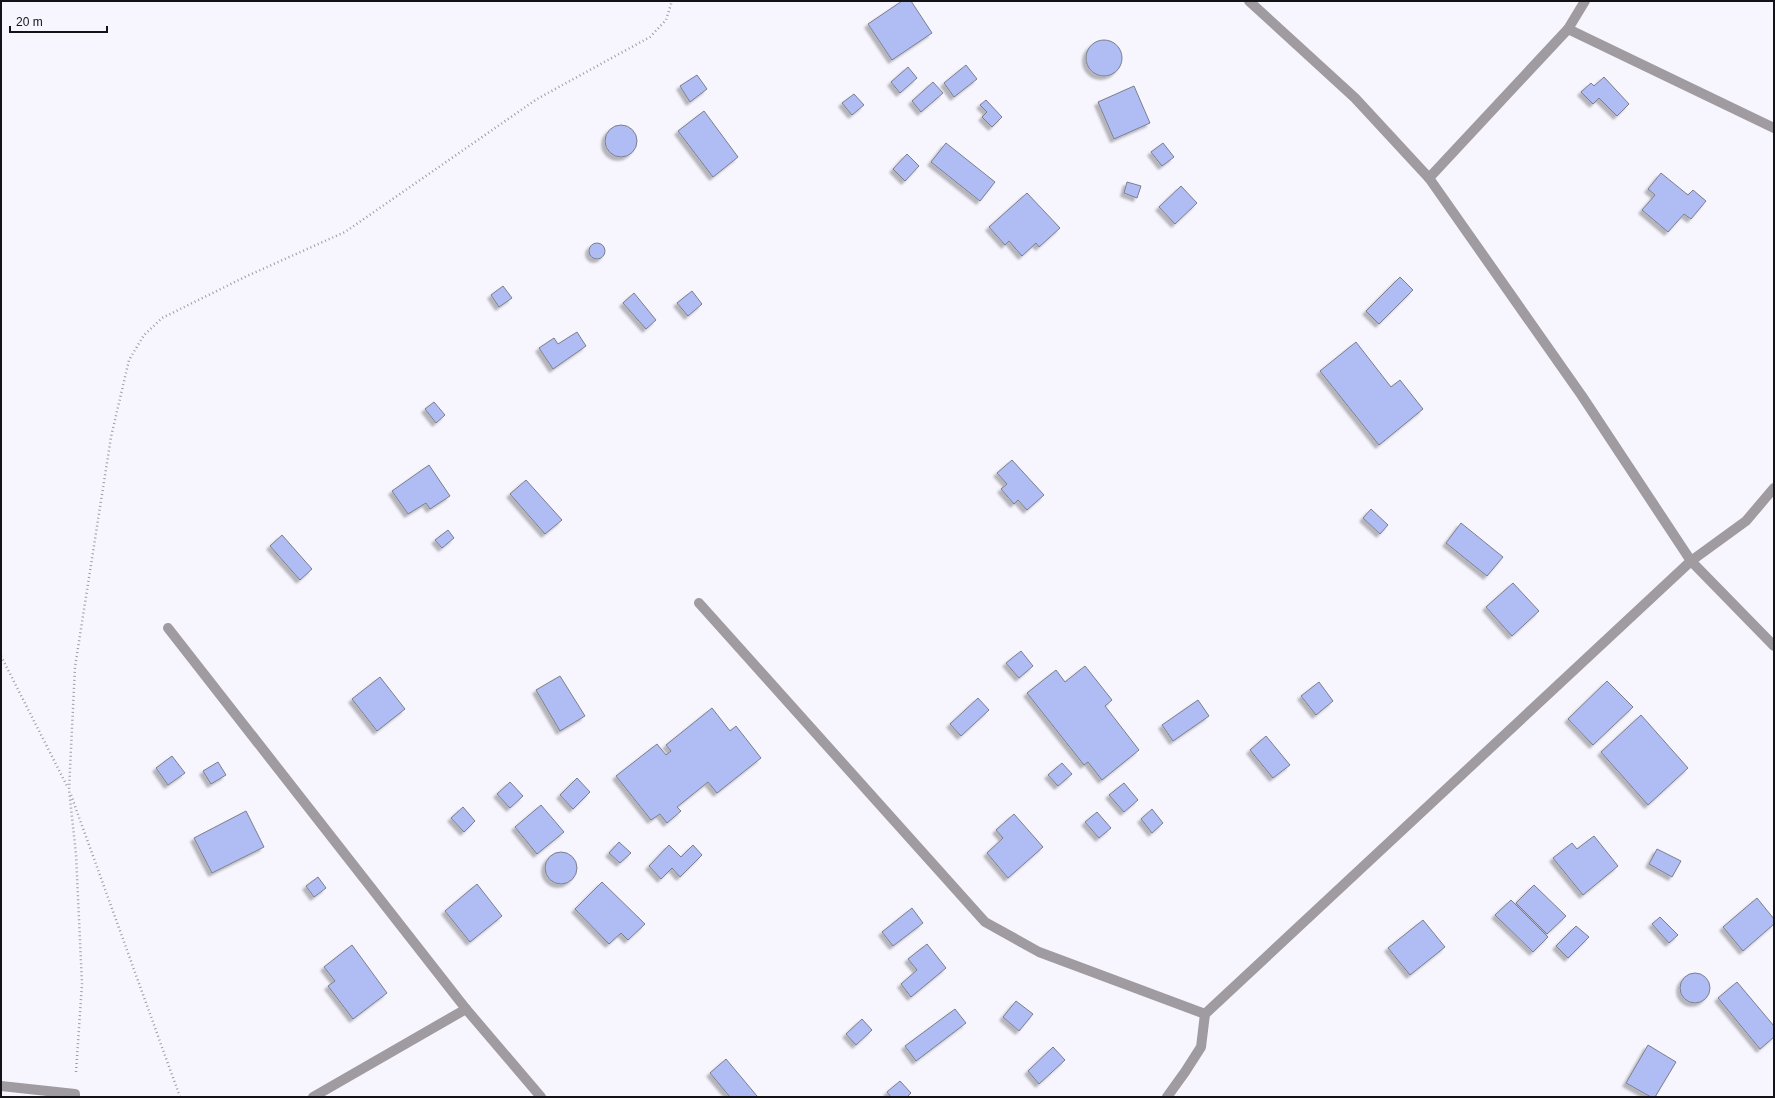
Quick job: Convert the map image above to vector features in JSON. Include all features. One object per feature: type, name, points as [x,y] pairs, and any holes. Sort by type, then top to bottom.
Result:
[{"type":"street","points":[[1249,1],[1355,98],[1429,178],[1582,396],[1691,561],[1774,646]]},
{"type":"street","points":[[1429,178],[1568,29],[1585,1]]},
{"type":"street","points":[[1568,29],[1774,128]]},
{"type":"street","points":[[1167,1097],[1201,1047],[1205,1014],[1691,561],[1746,521],[1774,488]]},
{"type":"street","points":[[699,603],[985,922],[1039,952],[1205,1014]]},
{"type":"street","points":[[168,628],[466,1009],[541,1097]]},
{"type":"street","points":[[313,1097],[466,1009]]},
{"type":"street","points":[[1,1086],[75,1095]]},
{"type":"path","points":[[75,1095],[82,984],[76,854],[69,790],[75,667],[111,437],[130,360],[144,335],[162,318],[247,276],[345,232],[537,99],[650,37],[666,20],[672,1]]},
{"type":"path","points":[[1,656],[69,790],[180,1097]]},
{"type":"building","points":[[902,1],[911,1],[932,33],[892,60],[868,24]]},
{"type":"building","points":[[1104,40],[1117,45],[1122,58],[1117,71],[1104,76],[1091,71],[1086,58],[1091,45]]},
{"type":"building","points":[[966,65],[977,79],[954,97],[944,83]]},
{"type":"building","points":[[908,67],[917,78],[900,93],[891,82]]},
{"type":"building","points":[[697,75],[707,89],[690,102],[680,86]]},
{"type":"building","points":[[1604,77],[1629,104],[1617,116],[1599,98],[1593,104],[1581,92],[1591,83],[1594,86]]},
{"type":"building","points":[[933,82],[943,93],[921,112],[912,101]]},
{"type":"building","points":[[1134,86],[1150,123],[1114,139],[1098,102]]},
{"type":"building","points":[[854,94],[864,105],[852,115],[842,103]]},
{"type":"building","points":[[986,100],[1002,117],[992,127],[982,117],[987,112],[980,105]]},
{"type":"building","points":[[704,111],[738,157],[713,177],[678,131]]},
{"type":"building","points":[[621,125],[627,126],[634,132],[637,141],[636,147],[630,154],[621,157],[615,156],[608,150],[605,141],[606,135],[612,128]]},
{"type":"building","points":[[946,143],[995,182],[980,201],[931,162]]},
{"type":"building","points":[[1163,143],[1174,157],[1162,166],[1151,152]]},
{"type":"building","points":[[907,154],[919,166],[905,181],[893,169]]},
{"type":"building","points":[[1661,173],[1688,195],[1693,190],[1706,201],[1691,219],[1684,214],[1668,232],[1642,210],[1655,195],[1648,189]]},
{"type":"building","points":[[1127,182],[1141,186],[1137,198],[1124,193]]},
{"type":"building","points":[[1181,186],[1197,203],[1175,224],[1159,207]]},
{"type":"building","points":[[1027,193],[1060,228],[1039,247],[1036,243],[1022,256],[1009,241],[1005,245],[989,227]]},
{"type":"building","points":[[594,243],[600,243],[605,248],[603,257],[600,259],[594,259],[589,254],[589,248]]},
{"type":"building","points":[[1400,277],[1413,290],[1379,324],[1366,311]]},
{"type":"building","points":[[503,286],[512,298],[499,307],[491,295]]},
{"type":"building","points":[[692,291],[702,304],[688,316],[677,303]]},
{"type":"building","points":[[634,293],[656,320],[646,329],[623,303]]},
{"type":"building","points":[[577,332],[586,346],[553,369],[539,348],[554,338],[558,344]]},
{"type":"building","points":[[1356,342],[1391,387],[1400,380],[1423,409],[1379,445],[1320,371]]},
{"type":"building","points":[[434,402],[445,415],[436,423],[425,409]]},
{"type":"building","points":[[1012,460],[1044,495],[1027,510],[1018,500],[1014,504],[1001,489],[1007,484],[997,473]]},
{"type":"building","points":[[429,465],[450,496],[430,509],[426,503],[408,514],[392,491]]},
{"type":"building","points":[[526,480],[562,520],[545,534],[510,494]]},
{"type":"building","points":[[1371,509],[1388,525],[1380,534],[1363,518]]},
{"type":"building","points":[[1461,523],[1503,557],[1487,576],[1446,543]]},
{"type":"building","points":[[448,530],[454,538],[442,548],[435,540]]},
{"type":"building","points":[[282,535],[312,569],[300,580],[270,546]]},
{"type":"building","points":[[1513,583],[1539,611],[1512,636],[1486,607]]},
{"type":"building","points":[[1021,651],[1033,666],[1019,678],[1006,663]]},
{"type":"building","points":[[1085,666],[1112,700],[1105,706],[1139,750],[1102,780],[1088,762],[1084,765],[1027,693],[1056,670],[1065,682]]},
{"type":"building","points":[[560,676],[585,716],[560,731],[536,690]]},
{"type":"building","points":[[380,677],[405,709],[377,731],[352,699]]},
{"type":"building","points":[[1607,681],[1633,707],[1593,745],[1568,719]]},
{"type":"building","points":[[1319,682],[1333,701],[1316,715],[1301,696]]},
{"type":"building","points":[[978,698],[989,710],[961,736],[950,724]]},
{"type":"building","points":[[1198,700],[1209,716],[1173,741],[1162,725]]},
{"type":"building","points":[[712,708],[730,731],[736,726],[761,758],[717,793],[708,782],[677,807],[681,811],[667,823],[660,814],[651,820],[616,776],[657,744],[666,755],[671,751],[666,745]]},
{"type":"building","points":[[1641,715],[1688,768],[1648,805],[1601,752]]},
{"type":"building","points":[[1266,736],[1290,765],[1273,778],[1250,750]]},
{"type":"building","points":[[172,756],[185,773],[168,785],[156,768]]},
{"type":"building","points":[[218,762],[226,775],[211,784],[203,771]]},
{"type":"building","points":[[1062,763],[1072,774],[1058,786],[1048,775]]},
{"type":"building","points":[[577,778],[590,792],[573,809],[560,795]]},
{"type":"building","points":[[510,782],[523,796],[510,808],[497,794]]},
{"type":"building","points":[[1124,783],[1138,800],[1124,812],[1109,795]]},
{"type":"building","points":[[541,805],[564,832],[537,854],[515,827]]},
{"type":"building","points":[[463,807],[475,821],[464,832],[451,818]]},
{"type":"building","points":[[1152,809],[1163,823],[1152,833],[1141,819]]},
{"type":"building","points":[[246,811],[264,847],[212,873],[194,838]]},
{"type":"building","points":[[1097,812],[1111,828],[1099,838],[1085,822]]},
{"type":"building","points":[[1014,814],[1043,847],[1008,878],[987,853],[1003,838],[996,830]]},
{"type":"building","points":[[1594,836],[1618,866],[1583,895],[1553,858],[1572,843],[1577,849]]},
{"type":"building","points":[[619,842],[631,853],[620,863],[609,853]]},
{"type":"building","points":[[669,845],[681,857],[693,845],[702,855],[680,877],[672,868],[661,879],[649,866]]},
{"type":"building","points":[[1657,849],[1681,861],[1672,877],[1649,864]]},
{"type":"building","points":[[558,852],[564,852],[574,859],[577,868],[576,874],[570,881],[564,884],[558,884],[548,877],[545,871],[545,865],[552,855]]},
{"type":"building","points":[[318,877],[326,888],[314,897],[306,886]]},
{"type":"building","points":[[602,882],[645,924],[628,940],[621,933],[609,944],[575,909]]},
{"type":"building","points":[[477,884],[502,916],[470,942],[445,911]]},
{"type":"building","points":[[1534,885],[1566,916],[1547,934],[1516,903]]},
{"type":"building","points":[[1757,898],[1774,919],[1774,924],[1743,951],[1723,927]]},
{"type":"building","points":[[1511,900],[1548,937],[1533,952],[1495,915]]},
{"type":"building","points":[[912,908],[923,923],[893,946],[882,932]]},
{"type":"building","points":[[1660,917],[1678,935],[1669,943],[1652,924]]},
{"type":"building","points":[[1423,920],[1445,947],[1410,975],[1388,948]]},
{"type":"building","points":[[1576,926],[1589,937],[1568,958],[1556,946]]},
{"type":"building","points":[[927,944],[946,968],[911,997],[901,984],[917,970],[908,959]]},
{"type":"building","points":[[352,945],[387,993],[353,1019],[328,986],[335,981],[324,967]]},
{"type":"building","points":[[1695,973],[1706,977],[1710,988],[1706,999],[1695,1003],[1684,999],[1680,988],[1684,977]]},
{"type":"building","points":[[1737,982],[1774,1026],[1774,1037],[1760,1049],[1718,998]]},
{"type":"building","points":[[1016,1001],[1033,1014],[1019,1031],[1003,1017]]},
{"type":"building","points":[[955,1009],[966,1023],[916,1061],[905,1046]]},
{"type":"building","points":[[862,1019],[872,1030],[856,1045],[846,1034]]},
{"type":"building","points":[[1648,1045],[1676,1062],[1655,1097],[1651,1097],[1626,1083]]},
{"type":"building","points":[[1053,1047],[1065,1060],[1039,1084],[1028,1071]]},
{"type":"building","points":[[726,1059],[757,1096],[756,1097],[730,1097],[710,1073]]},
{"type":"building","points":[[900,1081],[911,1093],[907,1097],[891,1097],[887,1092]]}]
